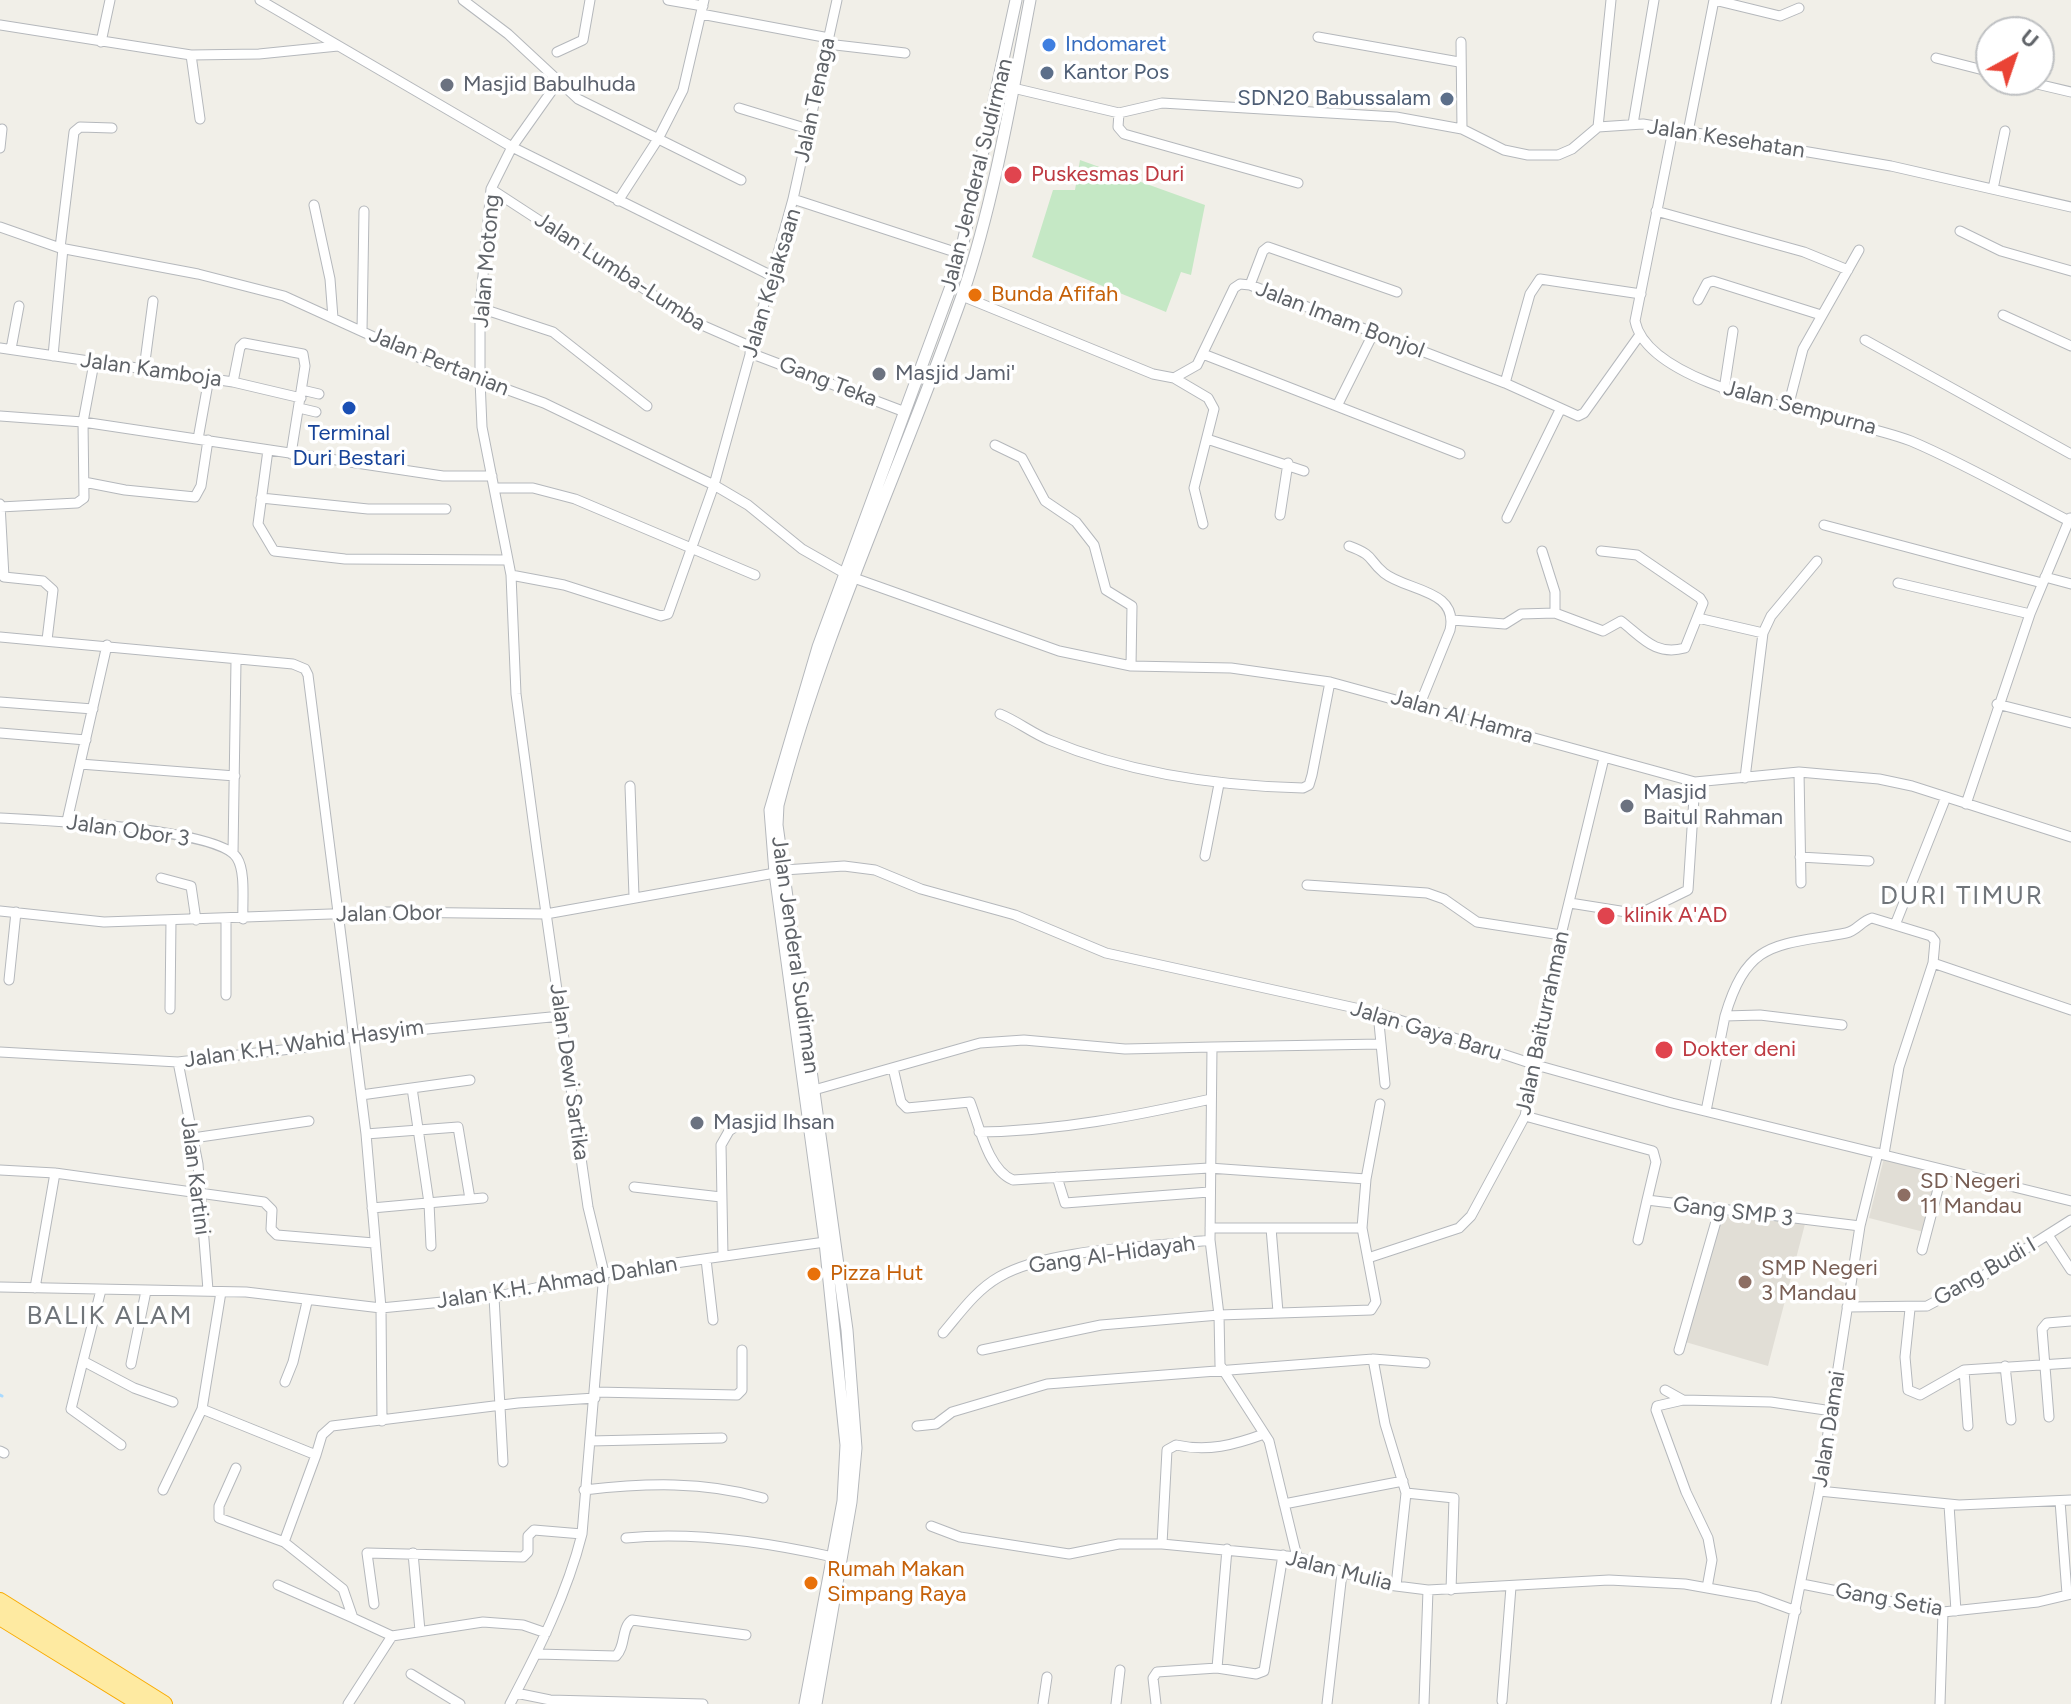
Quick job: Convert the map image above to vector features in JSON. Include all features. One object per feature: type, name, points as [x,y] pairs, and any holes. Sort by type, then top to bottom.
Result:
[{"type":"highway","points":[[0,1601],[164,1704]]},
{"type":"highway","points":[[0,1617],[141,1704]]},
{"type":"street","points":[[101,42],[110,0]]},
{"type":"street","points":[[260,0],[512,147],[770,275]]},
{"type":"street","points":[[463,0],[508,34],[578,99],[741,180]]},
{"type":"street","points":[[557,52],[583,40],[590,0]]},
{"type":"street","points":[[668,0],[703,6],[828,41],[905,53]]},
{"type":"street","name":"Jalan Tenaga","points":[[793,199],[837,0]]},
{"type":"street","name":"Jalan Jenderal Sudirman","points":[[850,576],[905,412],[962,296],[1013,88],[1016,0]]},
{"type":"street","name":"Jalan Jenderal Sudirman","points":[[805,1704],[843,1501],[849,1428],[802,1044],[779,872],[770,832],[774,788],[818,647],[850,576],[949,293],[1017,33],[1030,0]]},
{"type":"street","points":[[1013,88],[1119,113],[1162,103],[1396,117],[1462,129],[1504,150],[1558,155],[1572,149],[1598,127],[1611,0]]},
{"type":"street","points":[[1633,124],[1654,0]]},
{"type":"street","points":[[1688,132],[1714,0],[1767,15],[1780,16],[1799,8]]},
{"type":"street","points":[[618,201],[658,139],[683,90],[703,6]]},
{"type":"street","points":[[0,25],[191,55],[259,54],[339,45]]},
{"type":"street","points":[[1318,37],[1459,62]]},
{"type":"street","points":[[1461,42],[1462,129]]},
{"type":"street","points":[[191,55],[200,119]]},
{"type":"street","points":[[1936,58],[1975,68]]},
{"type":"street","name":"Jalan Motong","points":[[482,427],[480,308],[491,189],[512,147],[558,82]]},
{"type":"street","points":[[739,108],[808,129]]},
{"type":"street","points":[[1119,113],[1118,127],[1124,134],[1298,183]]},
{"type":"street","name":"Jalan Kesehatan","points":[[1598,127],[1633,124],[1891,166],[2071,207]]},
{"type":"street","points":[[53,356],[74,132],[80,127],[112,128]]},
{"type":"street","points":[[0,148],[2,129]]},
{"type":"street","points":[[1507,518],[1560,410],[1578,416],[1584,413],[1639,336],[1635,321],[1673,130]]},
{"type":"street","points":[[1993,189],[2005,131]]},
{"type":"street","name":"Jalan Lumba-Lumba","points":[[491,189],[695,322],[751,350]]},
{"type":"street","name":"Jalan Kejaksaan","points":[[511,575],[564,585],[664,617],[670,611],[714,485],[793,199],[961,254]]},
{"type":"street","points":[[314,205],[330,279],[333,318]]},
{"type":"street","points":[[362,331],[364,211]]},
{"type":"street","points":[[1656,211],[1804,252],[1848,270]]},
{"type":"street","name":"Jalan Pertanian","points":[[0,227],[61,248],[216,278],[284,296],[480,380],[544,403],[714,485],[748,505],[802,549],[850,576]]},
{"type":"street","points":[[1960,231],[2001,251],[2071,271]]},
{"type":"street","points":[[1250,285],[1263,251],[1268,247],[1397,292]]},
{"type":"street","points":[[1788,407],[1803,349],[1859,250]]},
{"type":"street","points":[[1505,383],[1530,294],[1540,279],[1641,294]]},
{"type":"street","points":[[1698,300],[1707,283],[1713,281],[1821,315]]},
{"type":"street","name":"Jalan Imam Bonjol","points":[[1174,378],[1197,365],[1234,288],[1240,284],[1250,285],[1505,383],[1560,410]]},
{"type":"street","points":[[962,296],[1153,374],[1174,378],[1212,402],[1207,439],[1194,488],[1203,524]]},
{"type":"street","points":[[144,369],[153,301]]},
{"type":"street","points":[[5,349],[19,306]]},
{"type":"street","points":[[480,308],[553,332],[647,406]]},
{"type":"street","points":[[2003,315],[2071,346]]},
{"type":"street","points":[[1724,390],[1733,331]]},
{"type":"street","points":[[1337,406],[1374,332]]},
{"type":"street","name":"Jalan Sempurna","points":[[1639,336],[1669,362],[1724,390],[1877,428],[1913,442],[2070,518]]},
{"type":"street","points":[[1865,340],[2071,454]]},
{"type":"street","points":[[233,382],[244,343],[303,354],[301,399],[291,454]]},
{"type":"street","name":"Jalan Kamboja","points":[[5,349],[233,382],[301,399]]},
{"type":"street","name":"Gang Teka","points":[[751,350],[905,412]]},
{"type":"street","points":[[1203,354],[1460,454]]},
{"type":"street","points":[[0,507],[83,501],[83,422],[94,363]]},
{"type":"street","points":[[84,482],[125,490],[195,497],[201,486],[209,378]]},
{"type":"street","points":[[301,399],[319,394]]},
{"type":"street","points":[[301,399],[316,412]]},
{"type":"street","points":[[0,416],[83,422],[443,476],[492,476]]},
{"type":"street","name":"Jalan Dewi Sartika","points":[[482,427],[511,575],[516,694],[588,1207],[604,1273],[582,1534],[573,1568],[546,1633],[510,1704]]},
{"type":"street","points":[[1207,439],[1288,463],[1304,471]]},
{"type":"street","points":[[995,445],[1022,458],[1045,501],[1076,522],[1094,545],[1106,590],[1132,606],[1131,666]]},
{"type":"street","points":[[268,450],[258,524],[274,551],[345,559],[508,560]]},
{"type":"street","points":[[1280,515],[1288,463]]},
{"type":"street","points":[[496,488],[533,488],[575,499],[755,575]]},
{"type":"street","points":[[261,498],[368,509],[446,509]]},
{"type":"street","points":[[0,501],[3,576],[15,581],[43,581],[53,590],[47,640]]},
{"type":"street","points":[[1966,804],[1997,704],[2043,580],[2070,518]]},
{"type":"street","points":[[1824,525],[2043,580],[2071,584]]},
{"type":"street","points":[[1349,546],[1373,557],[1385,574],[1441,600],[1452,620],[1420,704]]},
{"type":"street","points":[[1542,551],[1555,592],[1555,613]]},
{"type":"street","points":[[1452,620],[1505,624],[1521,614],[1555,613],[1603,631],[1621,621],[1649,646],[1663,651],[1687,647],[1703,603],[1700,598],[1645,559],[1601,551]]},
{"type":"street","points":[[1745,778],[1763,633],[1771,616],[1817,561]]},
{"type":"street","name":"Jalan Al Hamra","points":[[850,576],[1059,651],[1131,666],[1231,668],[1330,682],[1420,704],[1695,782],[1799,772],[1879,779],[2071,837]]},
{"type":"street","points":[[1898,583],[2030,614]]},
{"type":"street","points":[[1698,618],[1763,633]]},
{"type":"street","points":[[0,637],[300,666],[308,675],[366,1134],[381,1308],[382,1421]]},
{"type":"street","points":[[67,821],[107,645]]},
{"type":"street","points":[[236,661],[233,853],[239,864],[243,919]]},
{"type":"street","points":[[1000,714],[1045,739],[1098,758],[1219,784],[1308,786],[1330,682]]},
{"type":"street","points":[[0,702],[93,709]]},
{"type":"street","points":[[1997,704],[2071,723]]},
{"type":"street","points":[[0,733],[86,740]]},
{"type":"street","name":"Jalan Baiturrahman","points":[[1368,1258],[1459,1228],[1471,1216],[1525,1116],[1561,935],[1604,758]]},
{"type":"street","points":[[80,764],[235,776]]},
{"type":"street","points":[[1799,772],[1801,883]]},
{"type":"street","points":[[1570,903],[1639,914],[1688,890],[1695,782]]},
{"type":"street","points":[[1205,856],[1219,784]]},
{"type":"street","points":[[630,786],[634,896]]},
{"type":"street","points":[[1895,925],[1946,797]]},
{"type":"street","name":"Jalan Obor 3","points":[[0,818],[67,821],[175,834],[233,853]]},
{"type":"street","points":[[1800,857],[1869,861]]},
{"type":"street","name":"Jalan Gaya Baru","points":[[779,872],[844,866],[875,870],[921,889],[1015,915],[1106,953],[1378,1013],[1536,1065],[1706,1111],[2071,1201]]},
{"type":"street","name":"Jalan Obor","points":[[0,911],[104,922],[226,920],[339,913],[546,914],[779,872]]},
{"type":"street","points":[[161,878],[191,886],[196,920]]},
{"type":"street","points":[[1307,885],[1427,893],[1444,899],[1477,922],[1561,935]]},
{"type":"street","points":[[9,980],[16,912]]},
{"type":"street","points":[[1706,1111],[1725,1016],[1741,972],[1757,956],[1777,945],[1852,932],[1872,918],[1934,939],[1933,963],[2071,1010]]},
{"type":"street","points":[[170,1009],[171,920]]},
{"type":"street","points":[[226,920],[226,995]]},
{"type":"street","name":"Jalan Damai","points":[[1776,1704],[1819,1491],[1860,1226],[1881,1154],[1899,1067],[1918,1018],[1933,963]]},
{"type":"street","points":[[1378,1013],[1385,1084]]},
{"type":"street","points":[[1725,1016],[1760,1015],[1842,1025]]},
{"type":"street","name":"Jalan K.H. Wahid Hasyim","points":[[0,1052],[178,1062],[308,1047],[356,1036],[561,1016]]},
{"type":"street","points":[[814,1090],[980,1043],[1024,1040],[1125,1049],[1381,1044]]},
{"type":"street","name":"Jalan Jenderal Sudirman","points":[[802,1044],[814,1090],[847,1330],[851,1502],[816,1704]]},
{"type":"street","points":[[1212,1047],[1210,1240],[1222,1371],[1264,1434],[1297,1557]]},
{"type":"street","name":"Jalan Kartini","points":[[178,1062],[200,1191],[208,1290]]},
{"type":"street","points":[[893,1068],[904,1105],[912,1109],[970,1102],[979,1132],[1007,1178],[1019,1181],[1209,1168],[1366,1179]]},
{"type":"street","points":[[361,1095],[470,1080]]},
{"type":"street","points":[[412,1088],[429,1203],[431,1246]]},
{"type":"street","points":[[979,1132],[1033,1131],[1105,1122],[1211,1099]]},
{"type":"street","points":[[982,1350],[1101,1325],[1219,1315],[1371,1310],[1376,1302],[1362,1228],[1366,1179],[1380,1104]]},
{"type":"street","name":"Gang SMP 3","points":[[1525,1116],[1653,1151],[1656,1162],[1647,1200],[1860,1226]]},
{"type":"street","points":[[193,1138],[309,1121]]},
{"type":"street","points":[[723,1256],[721,1145],[729,1131],[741,1123]]},
{"type":"street","points":[[366,1134],[455,1126],[460,1129],[470,1199]]},
{"type":"street","points":[[0,1170],[55,1173],[264,1202],[272,1210],[271,1229],[277,1235],[374,1243]]},
{"type":"street","points":[[1922,1250],[1943,1170]]},
{"type":"street","points":[[35,1288],[55,1173]]},
{"type":"street","points":[[1057,1177],[1065,1203],[1209,1192]]},
{"type":"street","points":[[634,1187],[721,1197]]},
{"type":"street","points":[[372,1208],[483,1198]]},
{"type":"street","points":[[1638,1240],[1647,1200]]},
{"type":"street","points":[[1679,1350],[1719,1211]]},
{"type":"street","name":"Gang Budi I","points":[[1847,1307],[1910,1309],[1927,1306],[1978,1279],[2071,1220]]},
{"type":"street","points":[[1210,1228],[1362,1228]]},
{"type":"street","points":[[1271,1228],[1278,1312]]},
{"type":"street","points":[[2048,1235],[2071,1270]]},
{"type":"street","name":"Gang Al-Hidayah","points":[[943,1333],[993,1281],[1031,1264],[1099,1252],[1210,1240]]},
{"type":"street","name":"Jalan K.H. Ahmad Dahlan","points":[[0,1287],[208,1290],[381,1308],[494,1297],[604,1273],[825,1242]]},
{"type":"street","points":[[706,1259],[713,1320]]},
{"type":"street","points":[[101,1290],[71,1409],[121,1445]]},
{"type":"street","points":[[131,1364],[146,1291]]},
{"type":"street","points":[[163,1490],[202,1409],[221,1292]]},
{"type":"street","points":[[494,1297],[503,1462]]},
{"type":"street","points":[[285,1382],[293,1362],[307,1302]]},
{"type":"street","points":[[1910,1309],[1905,1357],[1908,1390],[1920,1395],[1964,1370],[2071,1363]]},
{"type":"street","points":[[2049,1417],[2042,1326],[2071,1321]]},
{"type":"street","points":[[284,1542],[322,1435],[329,1426],[595,1395],[737,1395],[742,1390],[742,1350]]},
{"type":"street","points":[[1373,1359],[1385,1424],[1406,1493],[1396,1586]]},
{"type":"street","points":[[917,1426],[936,1424],[952,1412],[1047,1384],[1373,1359],[1425,1363]]},
{"type":"street","points":[[83,1361],[134,1388],[173,1402]]},
{"type":"street","points":[[2005,1366],[2011,1420]]},
{"type":"street","points":[[1964,1370],[1968,1426]]},
{"type":"street","points":[[1665,1390],[1683,1400]]},
{"type":"street","points":[[1707,1588],[1712,1560],[1708,1538],[1686,1492],[1657,1406],[1683,1400],[1771,1402],[1832,1411]]},
{"type":"street","points":[[202,1409],[316,1455]]},
{"type":"street","points":[[1162,1544],[1167,1450],[1176,1445],[1194,1449],[1233,1445],[1264,1434]]},
{"type":"street","points":[[590,1441],[722,1438]]},
{"type":"street","points":[[236,1468],[219,1506],[219,1518],[284,1542],[343,1589],[353,1618]]},
{"type":"street","points":[[1284,1504],[1403,1481]]},
{"type":"street","points":[[584,1490],[650,1483],[724,1487],[763,1498]]},
{"type":"street","points":[[1819,1491],[1949,1505],[2071,1500]]},
{"type":"street","points":[[1406,1493],[1454,1498],[1451,1590]]},
{"type":"street","points":[[2060,1501],[2069,1594]]},
{"type":"street","points":[[1949,1505],[1956,1611]]},
{"type":"street","name":"Jalan Mulia","points":[[931,1526],[960,1537],[1069,1554],[1119,1544],[1162,1544],[1283,1555],[1342,1573],[1428,1590],[1609,1580],[1707,1588],[1758,1597],[1796,1611]]},
{"type":"street","points":[[374,1604],[366,1554],[523,1557],[528,1552],[528,1536],[534,1530],[582,1534]]},
{"type":"street","points":[[626,1538],[664,1536],[765,1542],[833,1557]]},
{"type":"street","points":[[1217,1668],[1227,1549]]},
{"type":"street","points":[[413,1553],[420,1631]]},
{"type":"street","points":[[1156,1704],[1155,1673],[1217,1668],[1256,1674],[1264,1671],[1283,1555]]},
{"type":"street","points":[[1327,1704],[1342,1573]]},
{"type":"street","name":"Gang Setia","points":[[1802,1584],[1943,1612],[2038,1602],[2069,1594]]},
{"type":"street","points":[[278,1585],[392,1636],[483,1622],[523,1625],[546,1633]]},
{"type":"street","points":[[1502,1701],[1511,1587]]},
{"type":"street","points":[[1424,1704],[1428,1590]]},
{"type":"street","points":[[1940,1704],[1943,1612]]},
{"type":"street","points":[[536,1654],[616,1656],[623,1647],[628,1623],[632,1620],[746,1635]]},
{"type":"street","points":[[348,1704],[392,1636]]},
{"type":"street","points":[[1116,1704],[1120,1670]]},
{"type":"street","points":[[411,1674],[460,1704]]},
{"type":"street","points":[[1043,1704],[1047,1677]]},
{"type":"street","points":[[516,1693],[550,1700],[703,1704]]},
{"type":"shaded area","name":"SD Negeri 11 Mandau","points":[[1884,1158],[1939,1172],[1924,1232],[1869,1218]]},
{"type":"shaded area","name":"SMP Negeri 3 Mandau","points":[[1720,1214],[1805,1224],[1768,1366],[1682,1341]]},
{"type":"green space","points":[[1080,160],[1205,205],[1191,275],[1181,272],[1166,312],[1032,257],[1053,190],[1075,190]]},
{"type":"place","name":"Indomaret","points":[[1049,45]]},
{"type":"place","name":"Kantor Pos","points":[[1047,73]]},
{"type":"place","name":"Masjid Babulhuda","points":[[447,85]]},
{"type":"place","name":"SDN20 Babussalam","points":[[1447,99]]},
{"type":"place","name":"Puskesmas Duri","points":[[1013,175]]},
{"type":"place","name":"Bunda Afifah","points":[[975,295]]},
{"type":"place","name":"Masjid Jami'","points":[[879,374]]},
{"type":"place","name":"Terminal Duri Bestari","points":[[349,408]]},
{"type":"place","name":"Masjid Baitul Rahman","points":[[1627,806]]},
{"type":"place","name":"klinik A'AD","points":[[1606,916]]},
{"type":"place","name":"Dokter deni","points":[[1664,1050]]},
{"type":"place","name":"Masjid Ihsan","points":[[697,1123]]},
{"type":"place","name":"SD Negeri 11 Mandau","points":[[1904,1195]]},
{"type":"place","name":"Pizza Hut","points":[[814,1274]]},
{"type":"place","name":"SMP Negeri 3 Mandau","points":[[1745,1282]]},
{"type":"place","name":"Rumah Makan Simpang Raya","points":[[811,1583]]},
{"type":"district","name":"DURI TIMUR","points":[[1962,896]]},
{"type":"district","name":"BALIK ALAM","points":[[110,1316]]}]
